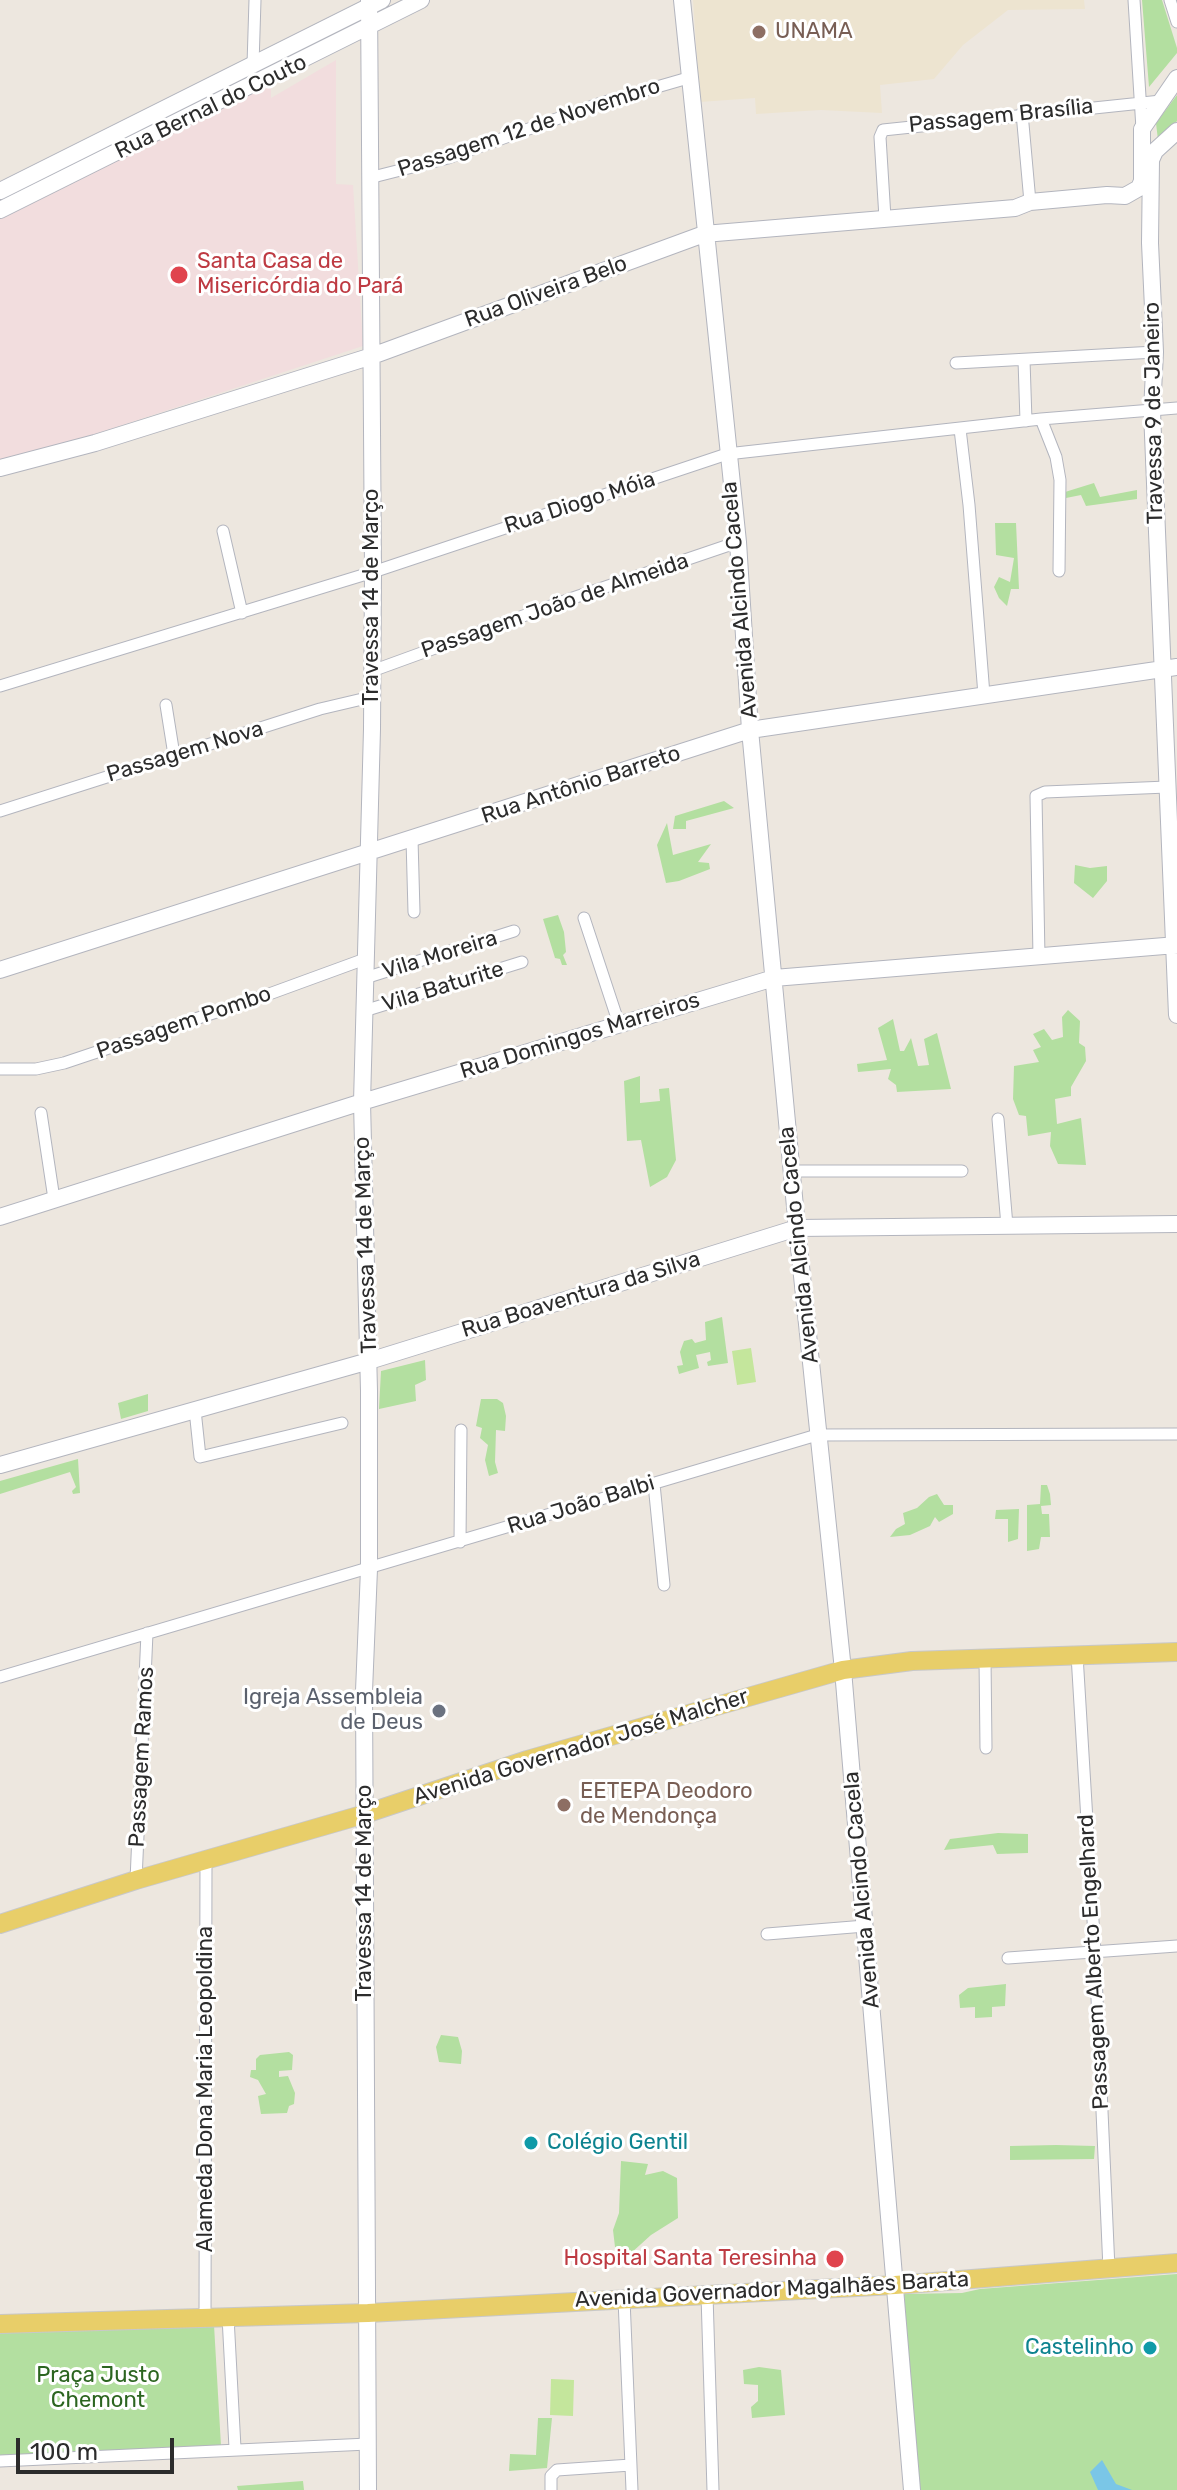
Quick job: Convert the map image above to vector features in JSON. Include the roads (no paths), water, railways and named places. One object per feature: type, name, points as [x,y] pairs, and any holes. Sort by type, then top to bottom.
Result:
[{"type":"main road","name":"Avenida Governador José Malcher","points":[[0,1924],[136,1880],[365,1814],[527,1760],[843,1670],[912,1661],[1177,1652]]},
{"type":"main road","name":"Avenida Governador Magalhães Barata","points":[[0,2324],[368,2313],[895,2285],[1177,2263]]},
{"type":"street","points":[[253,65],[255,0]]},
{"type":"street","name":"Rua Bernal do Couto","points":[[0,210],[421,0]]},
{"type":"street","name":"Avenida Alcindo Cacela","points":[[682,0],[738,542],[750,730],[791,1171],[843,1670],[912,2490]]},
{"type":"street","points":[[1134,0],[1142,129]]},
{"type":"street","points":[[1170,0],[1177,22]]},
{"type":"street","name":"Rua Bernal do Couto","points":[[0,191],[373,2]]},
{"type":"street","name":"Travessa 14 de Março","points":[[368,2490],[364,1691],[369,1569],[369,1361],[362,1102],[373,572],[369,178],[370,27],[373,2]]},
{"type":"street","name":"Passagem 12 de Novembro","points":[[369,178],[448,158],[598,104],[688,78]]},
{"type":"street","points":[[1142,129],[1177,78]]},
{"type":"street","name":"Passagem Brasília","points":[[885,218],[880,137],[883,130],[1022,113],[1161,101]]},
{"type":"street","points":[[1022,113],[1030,202]]},
{"type":"street","name":"Rua Oliveira Belo","points":[[0,468],[95,443],[372,356],[704,234],[1015,208],[1030,202],[1107,195],[1125,196],[1139,188],[1142,181],[1142,129]]},
{"type":"street","points":[[1150,243],[1151,160],[1155,151],[1177,131]]},
{"type":"street","name":"Rua Oliveira Belo","points":[[1107,195],[1130,199],[1140,207],[1150,243]]},
{"type":"street","name":"Travessa 9 de Janeiro","points":[[1150,243],[1155,352],[1152,411],[1169,668],[1167,787],[1177,1015]]},
{"type":"street","points":[[956,363],[1155,352]]},
{"type":"street","points":[[1024,360],[1026,421]]},
{"type":"street","name":"Rua Diogo Móia","points":[[0,686],[373,572],[727,454],[1041,419],[1177,408]]},
{"type":"street","points":[[1041,419],[1056,457],[1060,480],[1059,571]]},
{"type":"street","points":[[960,429],[984,695]]},
{"type":"street","points":[[223,531],[242,613]]},
{"type":"street","name":"Passagem João de Almeida","points":[[372,671],[738,542]]},
{"type":"street","name":"Rua Antônio Barreto","points":[[0,970],[750,730],[1169,668]]},
{"type":"street","name":"Passagem Nova","points":[[0,811],[320,709],[371,697]]},
{"type":"street","points":[[166,705],[174,755]]},
{"type":"street","points":[[1039,957],[1036,796],[1045,792],[1167,787]]},
{"type":"street","points":[[412,839],[414,912]]},
{"type":"street","points":[[584,918],[619,1024]]},
{"type":"street","name":"Vila Moreira","points":[[365,978],[514,931]]},
{"type":"street","name":"Rua Domingos Marreiros","points":[[0,1217],[362,1102],[774,978],[1176,945]]},
{"type":"street","name":"Passagem Pombo","points":[[0,1069],[36,1069],[75,1059],[365,959]]},
{"type":"street","name":"Vila Baturite","points":[[364,1011],[522,962]]},
{"type":"street","points":[[41,1113],[54,1199]]},
{"type":"street","points":[[998,1119],[1007,1226]]},
{"type":"street","points":[[791,1171],[962,1171]]},
{"type":"street","name":"Rua Boaventura da Silva","points":[[0,1465],[369,1361],[797,1228],[1177,1224]]},
{"type":"street","points":[[195,1410],[200,1457],[342,1423]]},
{"type":"street","points":[[460,1542],[461,1430]]},
{"type":"street","name":"Rua João Balbi","points":[[0,1677],[817,1435],[1177,1434]]},
{"type":"street","points":[[654,1484],[664,1585]]},
{"type":"street","name":"Passagem Ramos","points":[[136,1880],[147,1633]]},
{"type":"street","name":"Passagem Alberto Engelhard","points":[[1077,1655],[1095,1953],[1109,2269]]},
{"type":"street","points":[[985,1659],[986,1748]]},
{"type":"street","name":"Alameda Dona Maria Leopoldina","points":[[205,2318],[206,1860]]},
{"type":"street","points":[[767,1934],[865,1926]]},
{"type":"street","points":[[1008,1958],[1177,1946]]},
{"type":"street","points":[[707,2295],[713,2490]]},
{"type":"street","points":[[624,2299],[632,2490]]},
{"type":"street","points":[[228,2317],[235,2448]]},
{"type":"street","points":[[0,2461],[368,2444]]},
{"type":"street","points":[[551,2490],[551,2476],[557,2470],[631,2465]]},
{"type":"water","points":[[1102,2460],[1116,2484],[1132,2490],[1098,2490],[1090,2472]]},
{"type":"place","name":"UNAMA","points":[[759,32]]},
{"type":"place","name":"Santa Casa de Misericórdia do Pará","points":[[179,275]]},
{"type":"place","name":"Igreja Assembleia de Deus","points":[[439,1711]]},
{"type":"place","name":"EETEPA Deodoro de Mendonça","points":[[564,1805]]},
{"type":"place","name":"Colégio Gentil","points":[[531,2143]]},
{"type":"place","name":"Hospital Santa Teresinha","points":[[835,2259]]},
{"type":"place","name":"Castelinho","points":[[1150,2348]]},
{"type":"park label","name":"Praça Justo Chemont","points":[[98,2388]]}]
